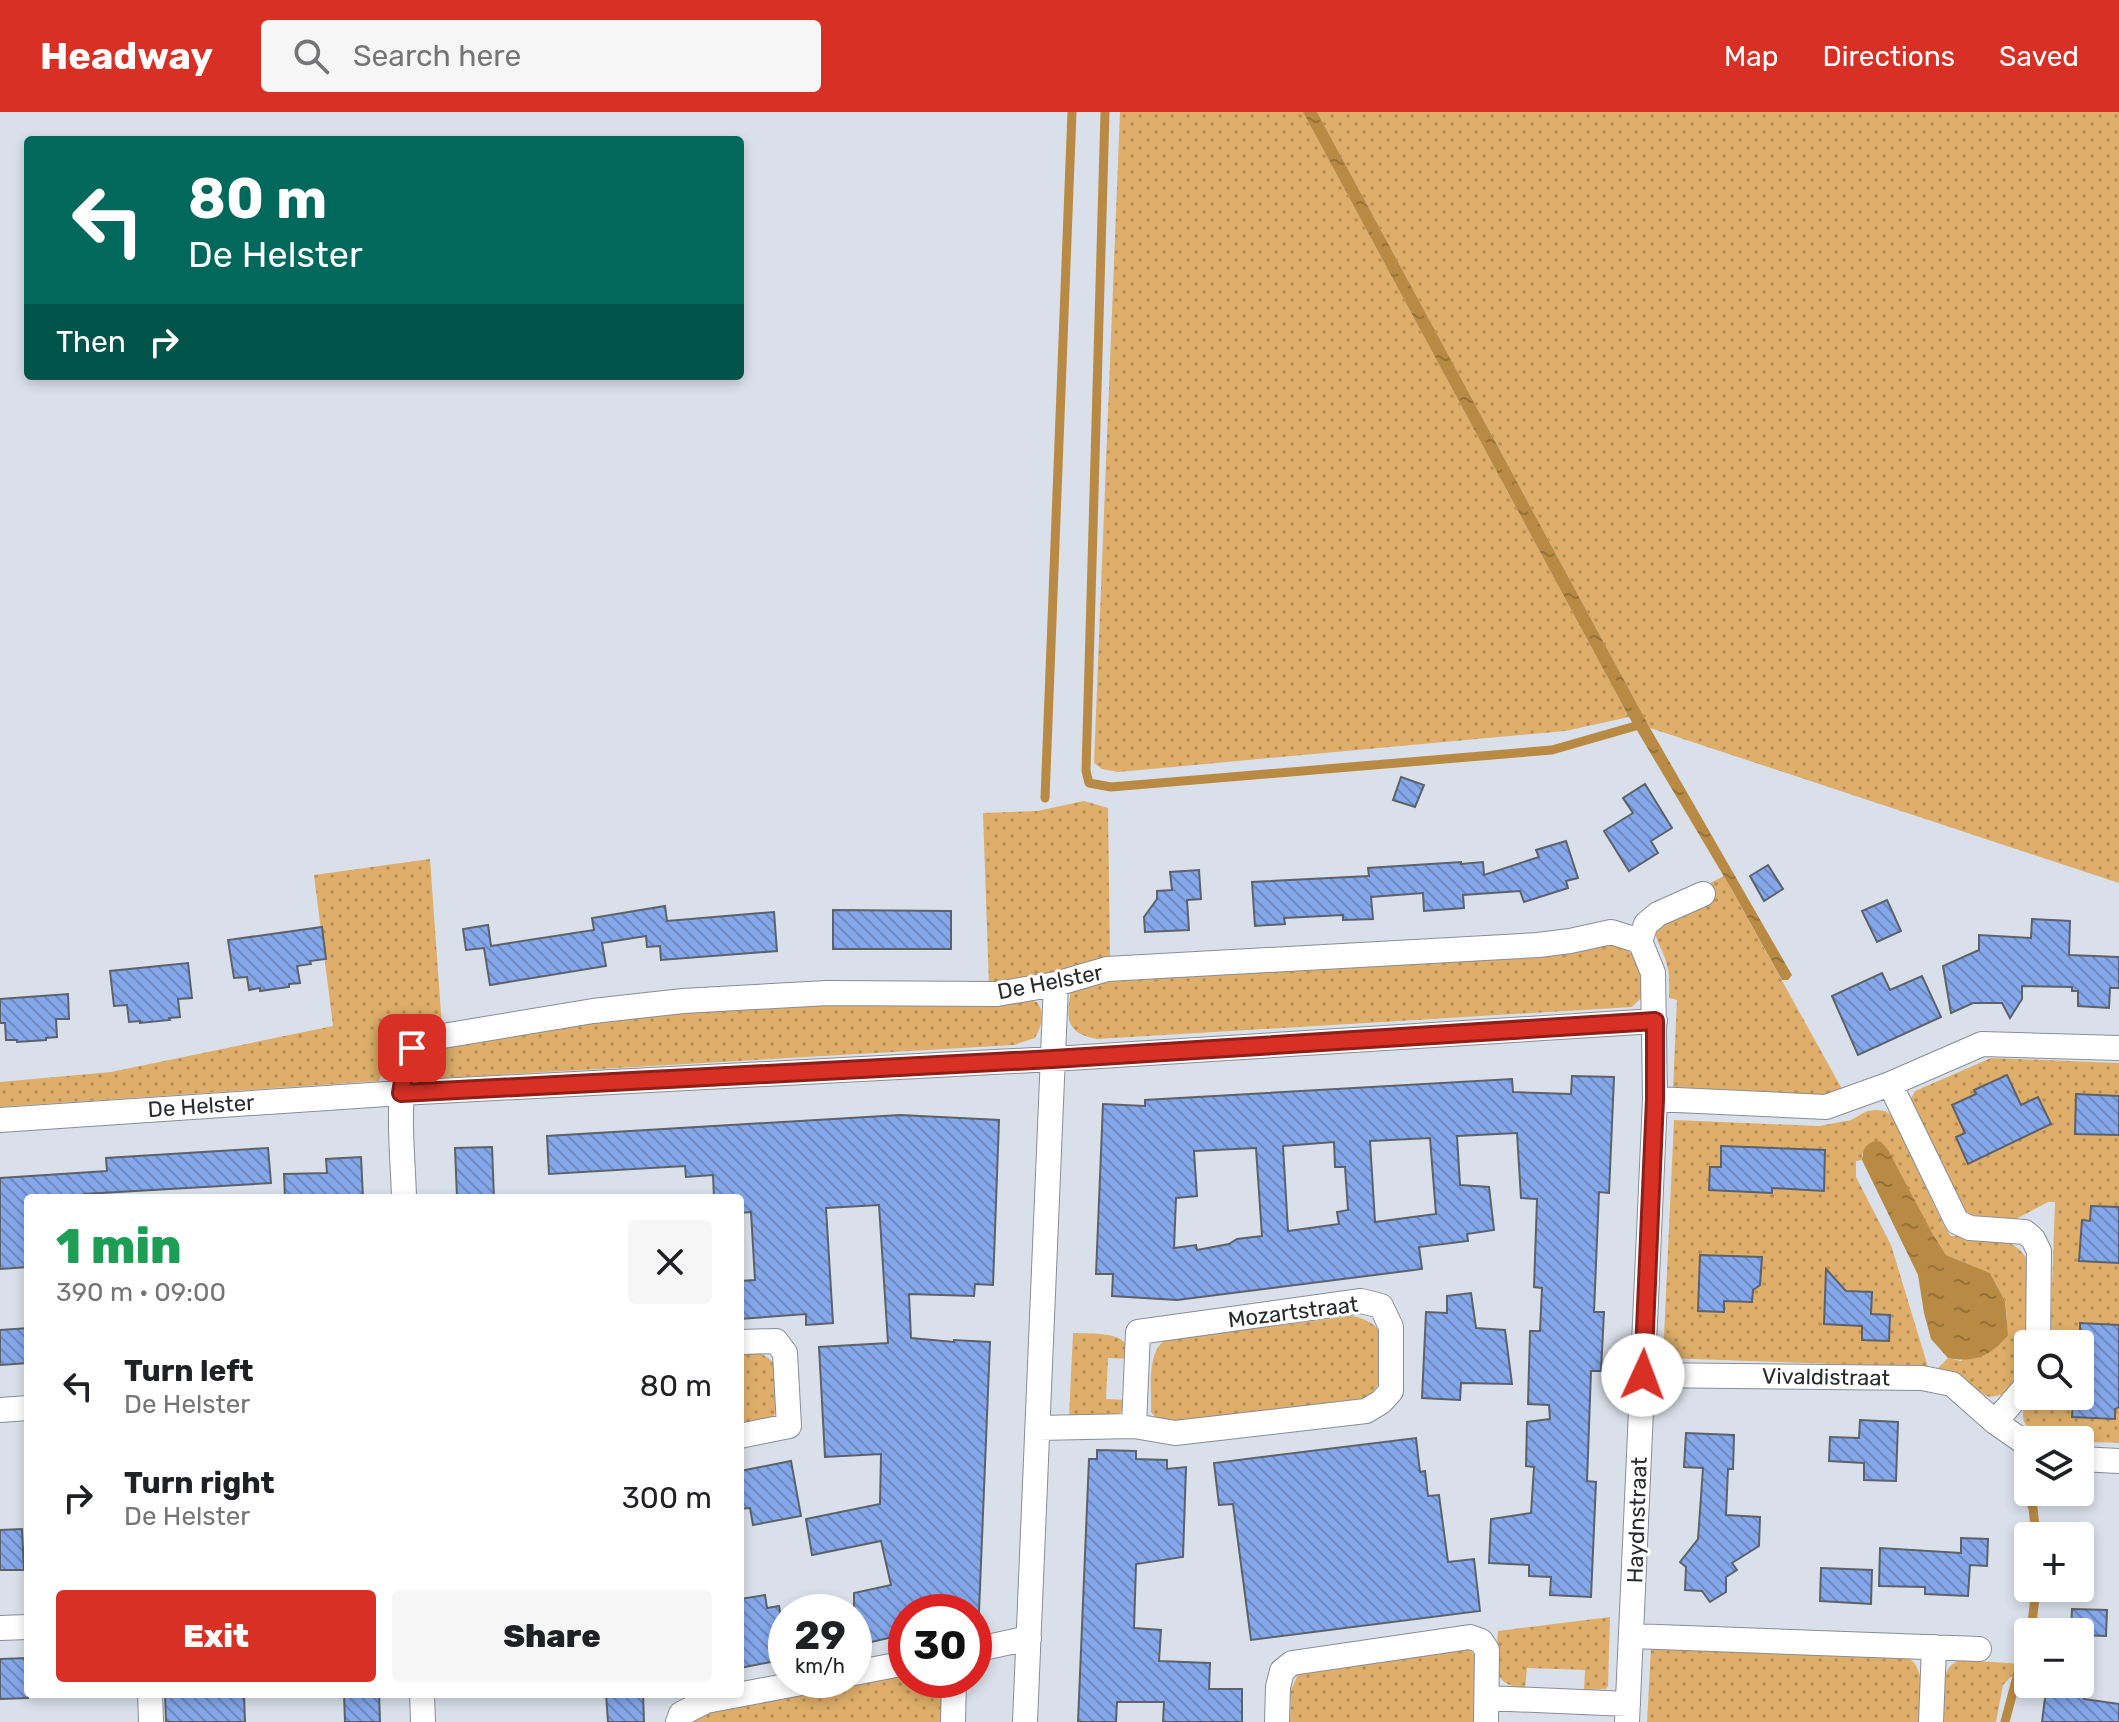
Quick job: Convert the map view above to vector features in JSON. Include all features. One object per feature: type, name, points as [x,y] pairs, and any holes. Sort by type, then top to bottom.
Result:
[{"type":"street","points":[[1655,1021],[1653,973],[1640,941],[1646,924],[1658,914],[1703,894]]},
{"type":"street","name":"De Helster","points":[[401,1093],[412,1048],[437,1037],[593,1011],[683,1001],[827,993],[997,994],[1056,984],[1107,969],[1538,945],[1611,932],[1640,941]]},
{"type":"street","points":[[1025,1722],[1056,984]]},
{"type":"street","name":"De Helster","points":[[0,1120],[401,1093],[1053,1059],[1655,1021]]},
{"type":"street","name":"Haydnstraat","points":[[1277,1722],[1278,1687],[1282,1671],[1292,1663],[1470,1637],[1481,1641],[1487,1650],[1487,1710],[1628,1713],[1655,1099],[1655,1021]]},
{"type":"street","points":[[1655,1099],[1826,1107],[1890,1084],[1982,1044],[2119,1048]]},
{"type":"street","points":[[1890,1084],[1957,1222],[1970,1228],[2025,1232],[2033,1239],[2039,1251],[2038,1330]]},
{"type":"street","points":[[401,1093],[404,1194]]},
{"type":"street","name":"Mozartstraat","points":[[1038,1428],[1134,1426],[1175,1433],[1366,1411],[1391,1391],[1391,1327],[1381,1306],[1361,1301],[1138,1332],[1134,1426]]},
{"type":"street","points":[[744,1342],[776,1341],[785,1353],[789,1426],[744,1435]]},
{"type":"street","name":"Vivaldistraat","points":[[1643,1375],[1922,1378],[1952,1384],[2014,1435]]},
{"type":"street","points":[[1995,1422],[2014,1400]]},
{"type":"street","points":[[0,1410],[24,1408]]},
{"type":"street","points":[[2094,1460],[2119,1461]]},
{"type":"street","points":[[0,1628],[24,1627]]},
{"type":"street","points":[[1632,1636],[1979,1649]]},
{"type":"street","points":[[992,1646],[1029,1638]]},
{"type":"street","points":[[1931,1722],[1934,1647]]},
{"type":"street","points":[[744,1694],[768,1689]]},
{"type":"street","points":[[150,1698],[151,1722]]},
{"type":"street","points":[[422,1698],[423,1722]]},
{"type":"street","points":[[678,1722],[681,1714],[706,1701],[722,1698]]},
{"type":"street","points":[[953,1722],[954,1698]]},
{"type":"shaded area","points":[[1120,112],[1303,112],[1629,717],[1565,731],[1118,772],[1102,769],[1094,763]]},
{"type":"shaded area","points":[[1317,112],[2119,112],[2119,883],[1650,728]]},
{"type":"shaded area","points":[[1084,801],[1108,808],[1110,959],[989,986],[983,813],[1037,811]]},
{"type":"shaded area","points":[[430,859],[442,1027],[411,1040],[391,1055],[379,1081],[0,1107],[0,1082],[111,1072],[333,1026],[314,875]]},
{"type":"shaded area","points":[[1724,876],[1842,1089],[1826,1094],[1810,1094],[1673,1087],[1677,1000],[1669,998],[1668,969],[1655,927],[1708,884]]},
{"type":"shaded area","points":[[1616,943],[1637,960],[1647,986],[1632,1007],[1097,1039],[1073,1028],[1068,1009],[1071,990],[1105,980]]},
{"type":"shaded area","points":[[1029,1000],[1040,1006],[1041,1024],[1035,1038],[1014,1045],[426,1079],[419,1074],[417,1064],[421,1055],[439,1048],[663,1011],[786,1003]]},
{"type":"shaded area","points":[[1991,1058],[2119,1063],[2119,1443],[2094,1442],[2094,1426],[2028,1426],[2025,1423],[2025,1410],[2094,1410],[2094,1330],[2050,1330],[2055,1202],[2048,1202],[2016,1219],[1969,1215],[1962,1209],[1910,1100],[1915,1091]]},
{"type":"shaded area","points":[[1867,1111],[1885,1111],[1893,1116],[1951,1236],[1994,1238],[2012,1245],[2027,1259],[2028,1330],[2014,1330],[2014,1383],[2006,1394],[1990,1397],[1957,1376],[1937,1369],[1948,1358],[1961,1361],[2007,1320],[2005,1301],[1990,1273],[1946,1255],[1931,1231],[1862,1153],[1862,1160],[1856,1161],[1856,1177],[1891,1245],[1928,1367],[1663,1358],[1674,1120],[1819,1126],[1851,1120]]},
{"type":"shaded area","points":[[1352,1316],[1371,1323],[1383,1338],[1379,1381],[1365,1398],[1169,1426],[1151,1412],[1152,1363],[1165,1340]]},
{"type":"shaded area","points":[[1073,1333],[1110,1335],[1126,1345],[1129,1359],[1108,1358],[1106,1399],[1127,1400],[1125,1409],[1116,1416],[1069,1417]]},
{"type":"shaded area","points":[[744,1350],[762,1354],[772,1361],[779,1374],[780,1401],[772,1420],[744,1429]]},
{"type":"shaded area","points":[[1610,1617],[1606,1689],[1584,1690],[1585,1670],[1527,1668],[1525,1688],[1513,1686],[1499,1676],[1496,1661],[1498,1631]]},
{"type":"shaded area","points":[[1462,1648],[1471,1651],[1477,1658],[1476,1722],[1290,1722],[1291,1689],[1299,1673]]},
{"type":"shaded area","points":[[1651,1648],[1910,1659],[1921,1680],[1919,1722],[1647,1722]]},
{"type":"shaded area","points":[[1961,1660],[2014,1663],[2014,1674],[2003,1685],[1996,1722],[1942,1722],[1945,1677],[1953,1664]]},
{"type":"shaded area","points":[[888,1674],[888,1698],[943,1698],[942,1722],[691,1722],[714,1708],[768,1698],[872,1698],[872,1678]]},
{"type":"water","points":[[1303,112],[1317,112],[1650,728],[1792,975],[1788,980],[1782,980],[1629,717]]},
{"type":"water","points":[[1876,1141],[1888,1150],[1946,1255],[1990,1273],[2005,1301],[2008,1335],[1989,1353],[1966,1359],[1948,1358],[1931,1339],[1918,1275],[1862,1160],[1865,1148]]},
{"type":"building","points":[[1401,777],[1424,785],[1415,807],[1393,800]]},
{"type":"building","points":[[1645,784],[1672,828],[1651,841],[1658,853],[1629,871],[1604,831],[1633,813],[1623,798]]},
{"type":"building","points":[[1566,841],[1578,878],[1566,881],[1568,888],[1524,902],[1520,891],[1463,895],[1464,908],[1424,911],[1423,893],[1371,897],[1373,919],[1343,920],[1343,915],[1284,918],[1285,924],[1255,926],[1252,882],[1369,876],[1368,868],[1461,862],[1483,862],[1484,875],[1539,857],[1536,850]]},
{"type":"building","points":[[1768,865],[1783,889],[1764,901],[1750,876]]},
{"type":"building","points":[[1199,870],[1201,899],[1187,900],[1189,930],[1145,932],[1144,917],[1157,899],[1157,891],[1172,890],[1170,872]]},
{"type":"building","points":[[1887,900],[1901,931],[1877,942],[1862,911]]},
{"type":"building","points":[[665,906],[667,921],[774,912],[777,951],[661,960],[660,946],[647,947],[646,936],[602,943],[606,966],[490,985],[484,948],[466,950],[463,929],[488,925],[491,946],[594,930],[592,918]]},
{"type":"building","points":[[833,910],[951,911],[951,949],[833,949]]},
{"type":"building","points":[[2032,919],[2070,921],[2069,955],[2119,957],[2119,988],[2110,988],[2109,1008],[2078,1006],[2078,991],[2072,991],[2072,987],[2022,986],[2022,999],[2010,1018],[2002,1003],[1973,1003],[1951,1013],[1943,966],[1979,950],[1979,935],[2031,938]]},
{"type":"building","points":[[322,927],[326,959],[297,966],[300,983],[260,991],[260,988],[249,990],[247,977],[234,978],[228,940]]},
{"type":"building","points":[[188,963],[192,998],[178,999],[180,1017],[129,1022],[127,1005],[114,1006],[110,971]]},
{"type":"building","points":[[1882,973],[1890,990],[1922,976],[1941,1017],[1858,1055],[1832,996]]},
{"type":"building","points":[[68,994],[69,1019],[56,1019],[57,1037],[17,1042],[6,1040],[5,1023],[0,1023],[0,999]]},
{"type":"building","points":[[2007,1075],[2021,1105],[2038,1097],[2051,1124],[1968,1164],[1956,1137],[1965,1133],[1952,1105],[1976,1094],[1974,1090]]},
{"type":"building","points":[[1572,1076],[1614,1077],[1609,1193],[1599,1192],[1594,1312],[1604,1312],[1601,1371],[1591,1371],[1587,1481],[1596,1482],[1591,1597],[1550,1595],[1551,1577],[1529,1576],[1529,1565],[1489,1563],[1491,1519],[1531,1513],[1534,1467],[1526,1466],[1527,1422],[1550,1419],[1549,1405],[1528,1404],[1530,1331],[1540,1331],[1542,1288],[1534,1287],[1537,1199],[1521,1198],[1517,1133],[1457,1136],[1460,1185],[1489,1187],[1494,1230],[1467,1234],[1468,1241],[1419,1247],[1422,1269],[1177,1300],[1112,1296],[1113,1274],[1096,1274],[1103,1104],[1145,1106],[1145,1100],[1512,1079],[1513,1092],[1571,1094]],"holes":[[[1430,1138],[1436,1214],[1375,1222],[1370,1141]],[[1334,1142],[1335,1167],[1345,1167],[1348,1210],[1337,1212],[1339,1224],[1288,1231],[1283,1146]],[[1256,1148],[1262,1236],[1197,1250],[1196,1245],[1174,1248],[1176,1198],[1197,1196],[1194,1151]]]},
{"type":"building","points":[[2076,1094],[2119,1096],[2119,1135],[2075,1134]]},
{"type":"building","points":[[900,1115],[999,1120],[993,1285],[975,1284],[974,1296],[909,1294],[911,1338],[990,1342],[980,1594],[888,1594],[888,1638],[872,1642],[872,1594],[854,1593],[891,1585],[881,1541],[812,1555],[806,1519],[880,1504],[881,1454],[825,1457],[819,1347],[888,1343],[879,1205],[826,1208],[833,1323],[806,1325],[806,1314],[744,1319],[744,1281],[755,1280],[751,1212],[744,1213],[744,1194],[714,1194],[713,1175],[686,1177],[685,1166],[549,1174],[547,1136]]},
{"type":"building","points":[[1721,1146],[1825,1150],[1824,1191],[1772,1188],[1772,1193],[1709,1190],[1710,1167],[1721,1167]]},
{"type":"building","points":[[492,1147],[494,1194],[457,1194],[455,1148]]},
{"type":"building","points":[[268,1148],[271,1183],[84,1194],[24,1194],[24,1267],[0,1269],[0,1178],[107,1171],[106,1158]]},
{"type":"building","points":[[361,1157],[363,1194],[285,1194],[284,1174],[327,1173],[326,1159]]},
{"type":"building","points":[[2091,1206],[2119,1207],[2119,1263],[2079,1261],[2082,1220],[2090,1221]]},
{"type":"building","points":[[1700,1255],[1762,1257],[1760,1285],[1753,1290],[1752,1302],[1724,1301],[1724,1312],[1698,1311]]},
{"type":"building","points":[[1826,1269],[1846,1291],[1872,1292],[1871,1314],[1890,1315],[1889,1341],[1862,1340],[1862,1326],[1824,1324]]},
{"type":"building","points":[[1471,1293],[1476,1328],[1505,1330],[1512,1384],[1461,1383],[1460,1400],[1422,1398],[1426,1312],[1447,1313],[1447,1296]]},
{"type":"building","points":[[2080,1323],[2119,1325],[2119,1407],[2115,1409],[2115,1419],[2072,1417],[2072,1410],[2094,1410],[2094,1330],[2080,1330]]},
{"type":"building","points":[[24,1328],[24,1363],[0,1365],[0,1330]]},
{"type":"building","points":[[1860,1420],[1898,1422],[1896,1481],[1864,1480],[1864,1463],[1829,1461],[1830,1437],[1859,1438]]},
{"type":"building","points":[[1686,1433],[1734,1435],[1733,1469],[1728,1469],[1726,1515],[1760,1517],[1759,1546],[1732,1563],[1737,1570],[1726,1577],[1726,1592],[1710,1602],[1702,1591],[1685,1590],[1686,1567],[1680,1562],[1698,1539],[1703,1468],[1684,1467]]},
{"type":"building","points":[[1416,1438],[1420,1472],[1425,1471],[1428,1496],[1439,1495],[1448,1562],[1474,1559],[1480,1611],[1251,1640],[1233,1504],[1219,1505],[1214,1463]]},
{"type":"building","points":[[1097,1450],[1136,1451],[1136,1459],[1167,1460],[1167,1469],[1186,1467],[1183,1557],[1136,1564],[1134,1628],[1161,1630],[1159,1661],[1210,1663],[1209,1689],[1242,1689],[1242,1722],[1163,1722],[1164,1702],[1117,1702],[1116,1722],[1078,1722],[1089,1459],[1097,1459]]},
{"type":"building","points":[[791,1461],[801,1516],[753,1525],[750,1508],[744,1509],[744,1470]]},
{"type":"building","points":[[22,1529],[24,1570],[0,1570],[0,1530]]},
{"type":"building","points":[[1961,1538],[1988,1539],[1987,1566],[1970,1565],[1968,1596],[1925,1594],[1925,1587],[1879,1586],[1880,1548],[1961,1553]]},
{"type":"building","points":[[1821,1568],[1872,1570],[1871,1604],[1820,1601]]},
{"type":"building","points":[[765,1595],[768,1608],[768,1663],[744,1667],[744,1598]]},
{"type":"building","points":[[2072,1609],[2107,1610],[2106,1636],[2094,1636],[2094,1618],[2072,1618]]},
{"type":"building","points":[[24,1658],[24,1698],[28,1698],[0,1699],[0,1659]]},
{"type":"building","points":[[165,1698],[244,1698],[245,1722],[166,1722]]},
{"type":"building","points":[[344,1698],[379,1698],[380,1722],[345,1722]]},
{"type":"building","points":[[606,1698],[643,1698],[644,1722],[608,1722]]},
{"type":"building","points":[[2045,1698],[2084,1698],[2119,1704],[2119,1722],[2042,1722]]},
{"type":"waterway","points":[[1045,798],[1072,112]]},
{"type":"waterway","points":[[1105,112],[1086,771],[1089,783],[1111,787],[1552,750],[1639,725]]},
{"type":"waterway","points":[[2032,1506],[2034,1522]]},
{"type":"waterway","points":[[2033,1618],[2034,1602]]},
{"type":"waterway","points":[[2005,1722],[2014,1688]]},
{"type":"route","points":[[412,1048],[401,1093],[1053,1059],[1655,1021],[1655,1099],[1643,1375]]}]
